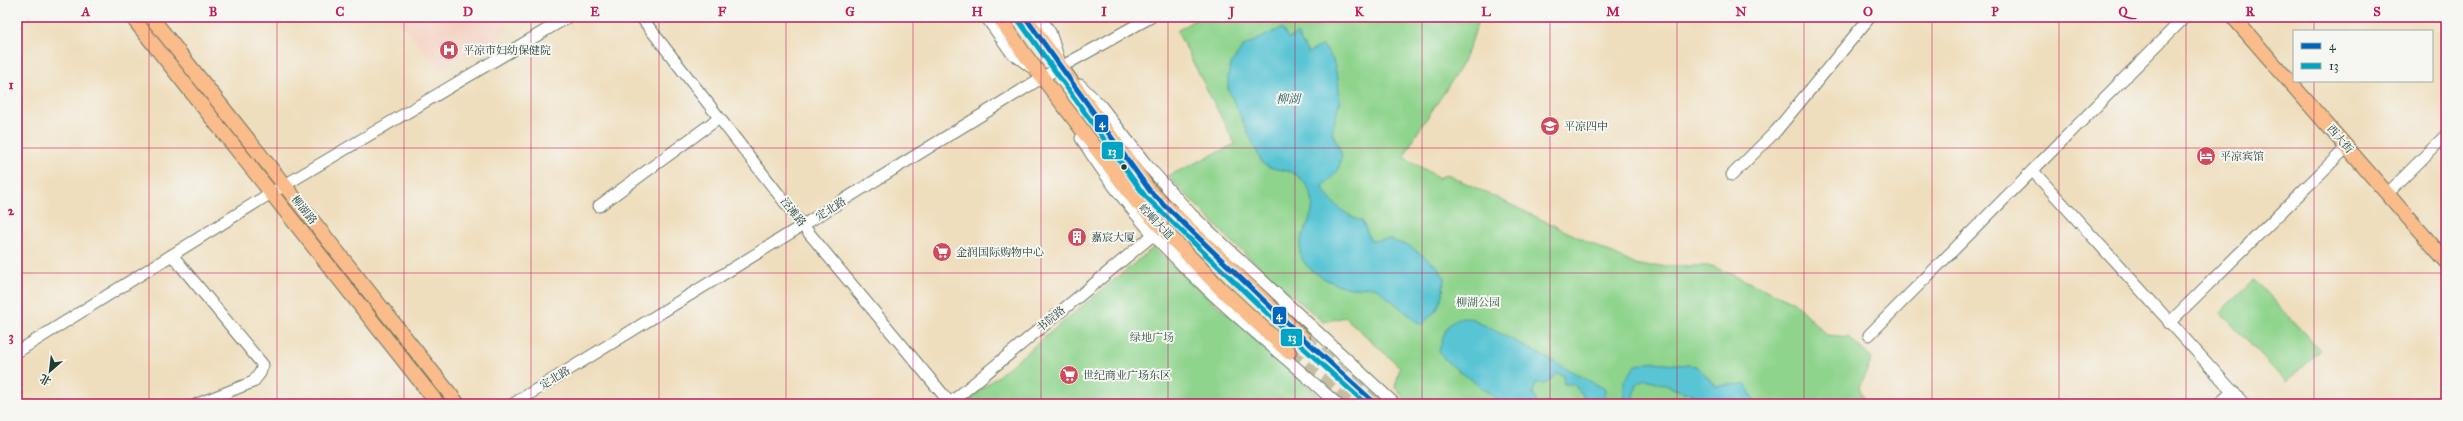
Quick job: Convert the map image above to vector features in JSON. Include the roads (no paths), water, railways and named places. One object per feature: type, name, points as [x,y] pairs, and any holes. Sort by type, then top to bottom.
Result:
[{"type":"main road","name":"柳湖路","points":[[132,17],[438,404]]},
{"type":"main road","name":"柳湖路","points":[[151,17],[458,404]]},
{"type":"main road","name":"崆峒大道","points":[[1000,17],[1137,202],[1221,288],[1289,352]]},
{"type":"main road","name":"崆峒大道","points":[[1025,17],[1150,191],[1303,338]]},
{"type":"main road","name":"西大街","points":[[2233,17],[2347,147],[2446,250]]},
{"type":"main road","points":[[2244,17],[2293,74]]},
{"type":"main road","name":"西大街","points":[[2300,82],[2390,191],[2446,262]]},
{"type":"street","points":[[17,352],[272,193],[568,17]]},
{"type":"street","name":"泾滩路","points":[[641,17],[804,226],[950,404]]},
{"type":"street","points":[[986,17],[1011,52],[1043,77],[1106,178],[1153,235],[1206,289],[1337,404]]},
{"type":"street","points":[[1040,17],[1050,32],[1061,67],[1102,106],[1146,164],[1191,214],[1395,404]]},
{"type":"street","name":"定北路","points":[[513,404],[804,226],[1043,77],[1150,17]]},
{"type":"street","points":[[1732,175],[1776,131],[1870,17]]},
{"type":"street","points":[[1869,334],[2185,17]]},
{"type":"street","points":[[599,206],[719,118]]},
{"type":"street","points":[[2390,191],[2446,135]]},
{"type":"street","points":[[2169,323],[2347,147]]},
{"type":"street","points":[[2033,171],[2169,323],[2244,404]]},
{"type":"street","name":"书院路","points":[[950,404],[1153,235]]},
{"type":"street","points":[[172,255],[263,365],[260,373],[253,382],[197,404]]},
{"type":"street","points":[[2219,404],[2233,391]]},
{"type":"water","name":"柳湖","points":[[1282,28],[1288,39],[1297,34],[1308,53],[1323,45],[1333,60],[1338,79],[1340,100],[1332,132],[1342,155],[1338,171],[1323,186],[1328,197],[1344,212],[1362,221],[1371,241],[1389,239],[1411,247],[1437,266],[1444,277],[1443,295],[1436,311],[1421,325],[1375,287],[1347,287],[1338,285],[1321,277],[1305,263],[1300,253],[1301,242],[1312,210],[1312,198],[1301,178],[1290,172],[1273,168],[1262,163],[1228,89],[1228,75],[1232,62],[1244,46]]},
{"type":"water","points":[[1463,317],[1473,319],[1605,389],[1605,398],[1600,404],[1584,404],[1583,395],[1573,384],[1564,384],[1563,375],[1557,373],[1548,383],[1536,383],[1533,392],[1537,404],[1503,404],[1446,361],[1439,351],[1444,334],[1449,325],[1457,319]]},
{"type":"water","points":[[1654,362],[1697,366],[1716,386],[1745,384],[1756,404],[1703,398],[1645,379],[1637,384],[1634,397],[1637,404],[1624,404],[1624,381],[1636,365]]},
{"type":"tunnel","points":[[1303,338],[1376,404]]},
{"type":"tunnel","points":[[1289,352],[1348,404]]},
{"type":"place","name":"平凉市妇幼保健院","points":[[449,50]]},
{"type":"place","name":"平凉四中","points":[[1550,126]]},
{"type":"place","name":"平凉宾馆","points":[[2206,156]]},
{"type":"place","name":"嘉宸大厦","points":[[1077,237]]},
{"type":"place","name":"金润国际购物中心","points":[[942,252]]},
{"type":"place","name":"世纪商业广场东区","points":[[1069,375]]},
{"type":"park label","name":"柳湖公园","points":[[1478,302]]},
{"type":"park label","name":"绿地广场","points":[[1152,337]]}]
